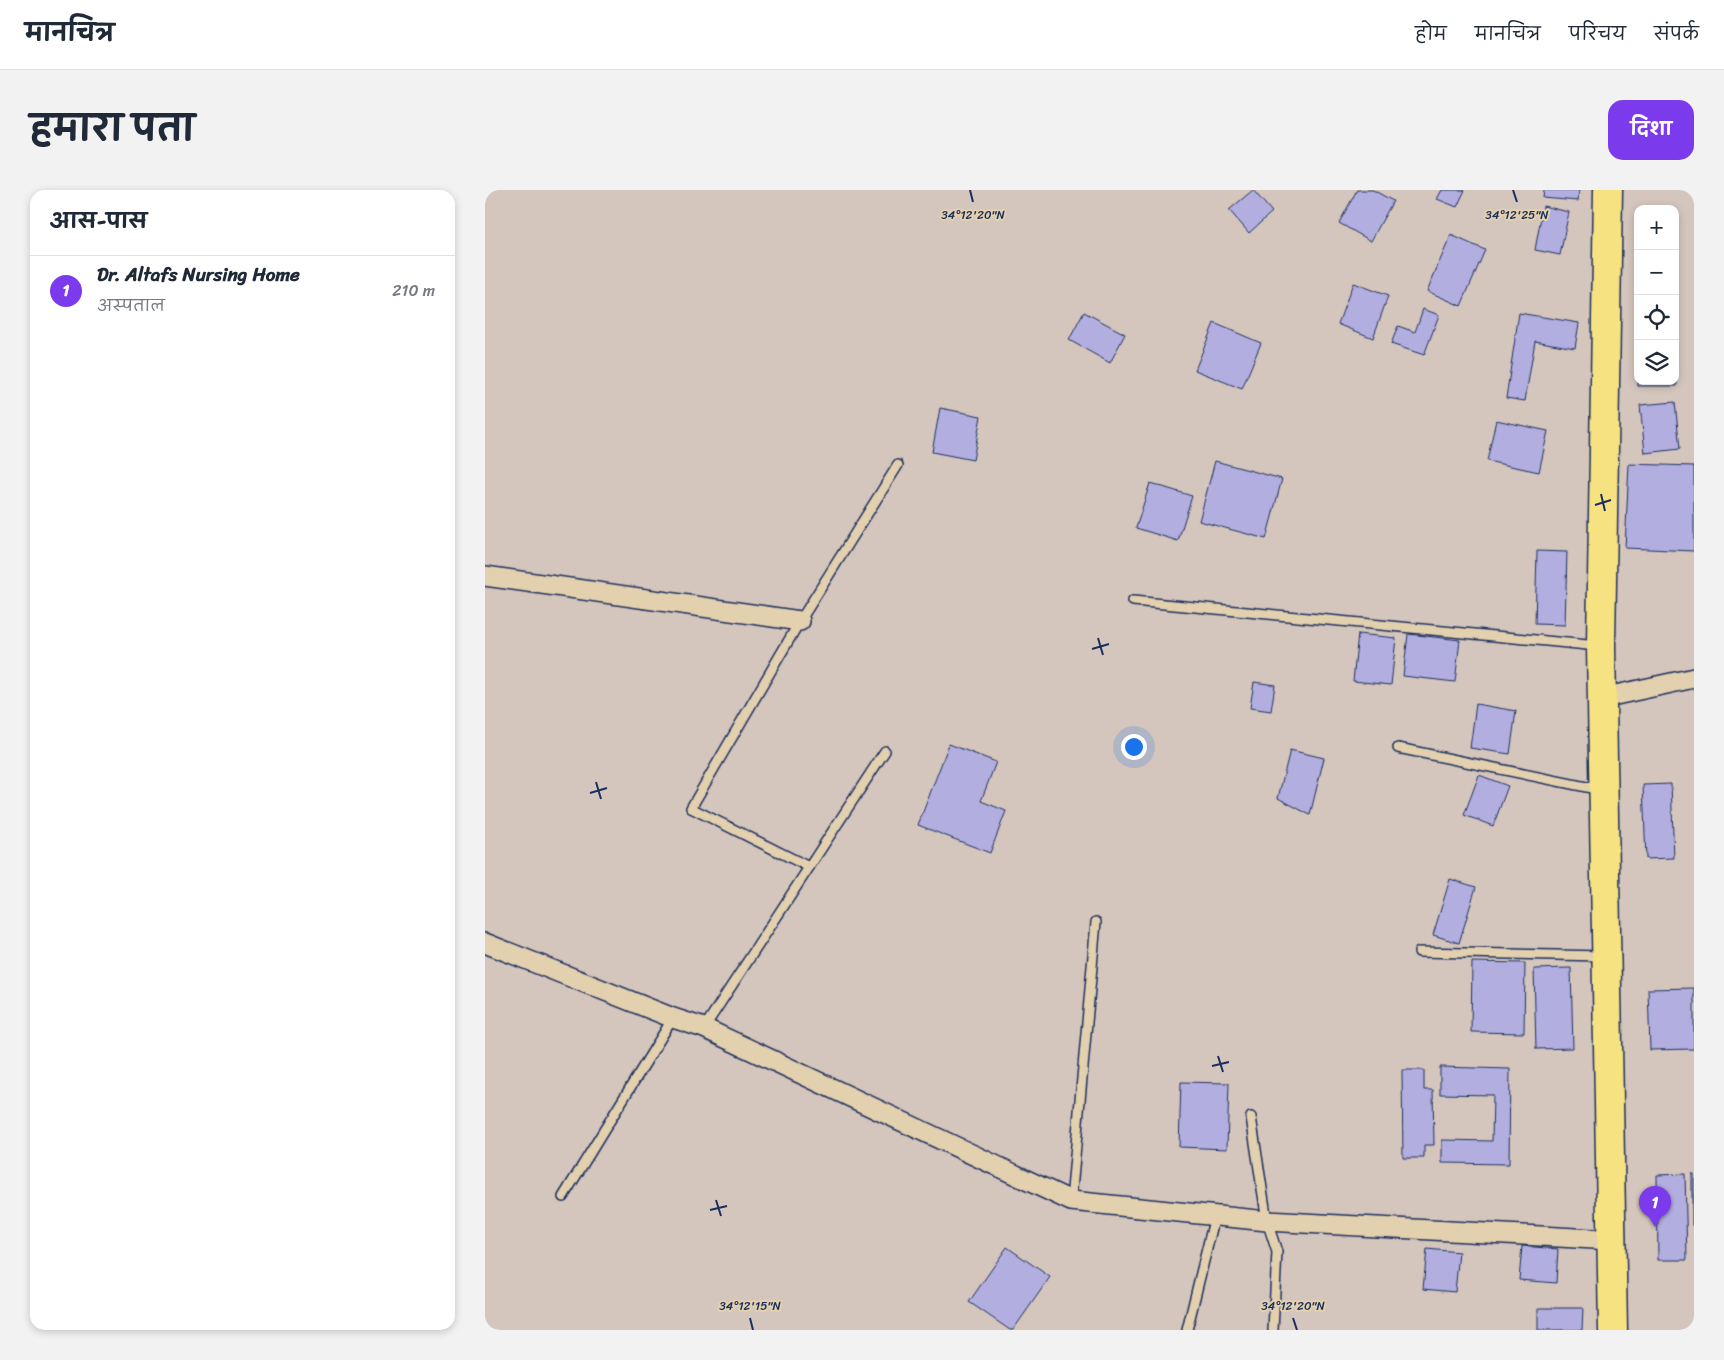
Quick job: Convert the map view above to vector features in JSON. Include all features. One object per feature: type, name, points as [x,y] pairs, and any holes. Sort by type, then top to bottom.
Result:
[{"type":"highway","points":[[1609,190],[1601,646],[1613,1330]]},
{"type":"street","points":[[485,576],[800,621]]},
{"type":"street","points":[[1602,698],[1694,678]]},
{"type":"street","points":[[485,943],[673,1018],[704,1028],[1071,1200],[1267,1221],[1611,1240]]},
{"type":"lane","points":[[809,868],[691,808],[800,621],[898,465]]},
{"type":"lane","points":[[1133,601],[1601,646]]},
{"type":"lane","points":[[1398,748],[1603,790]]},
{"type":"lane","points":[[704,1028],[885,751]]},
{"type":"lane","points":[[1071,1200],[1096,922]]},
{"type":"lane","points":[[1419,952],[1607,956]]},
{"type":"lane","points":[[563,1197],[673,1018]]},
{"type":"lane","points":[[1251,1117],[1267,1221],[1277,1252],[1273,1330]]},
{"type":"lane","points":[[1187,1330],[1215,1216]]},
{"type":"building","points":[[1253,190],[1272,212],[1249,233],[1229,210]]},
{"type":"building","points":[[1357,190],[1373,190],[1393,201],[1371,241],[1339,223]]},
{"type":"building","points":[[1442,190],[1465,190],[1457,207],[1437,199]]},
{"type":"building","points":[[1544,190],[1579,190],[1578,201],[1543,198]]},
{"type":"building","points":[[1543,206],[1569,212],[1560,255],[1535,250]]},
{"type":"building","points":[[1451,235],[1485,250],[1461,306],[1427,291]]},
{"type":"building","points":[[1353,283],[1388,296],[1373,338],[1338,324]]},
{"type":"building","points":[[1423,309],[1439,315],[1424,355],[1391,344],[1398,326],[1415,332]]},
{"type":"building","points":[[1084,312],[1125,334],[1110,363],[1069,340]]},
{"type":"building","points":[[1519,313],[1579,323],[1575,348],[1535,341],[1525,401],[1506,398]]},
{"type":"building","points":[[1214,323],[1261,343],[1242,389],[1195,370]]},
{"type":"building","points":[[1638,385],[1677,386],[1638,386]]},
{"type":"building","points":[[1675,402],[1680,449],[1645,453],[1640,405]]},
{"type":"building","points":[[940,408],[981,416],[973,460],[932,452]]},
{"type":"building","points":[[1496,420],[1548,431],[1539,472],[1487,461]]},
{"type":"building","points":[[1215,461],[1282,479],[1266,539],[1199,521]]},
{"type":"building","points":[[1629,464],[1694,466],[1694,551],[1625,548]]},
{"type":"building","points":[[1150,483],[1192,496],[1178,541],[1136,528]]},
{"type":"building","points":[[1537,551],[1567,552],[1565,625],[1535,624]]},
{"type":"building","points":[[1358,634],[1396,638],[1391,685],[1353,681]]},
{"type":"building","points":[[1408,634],[1460,640],[1455,682],[1403,676]]},
{"type":"building","points":[[1254,682],[1275,685],[1271,711],[1250,708]]},
{"type":"building","points":[[1476,704],[1516,711],[1510,754],[1470,748]]},
{"type":"building","points":[[949,744],[996,762],[981,801],[1006,811],[990,853],[918,825]]},
{"type":"building","points":[[1290,750],[1324,758],[1310,815],[1278,798]]},
{"type":"building","points":[[1479,775],[1508,786],[1493,826],[1464,815]]},
{"type":"building","points":[[1671,784],[1674,858],[1646,859],[1643,785]]},
{"type":"building","points":[[1450,879],[1476,887],[1459,943],[1433,935]]},
{"type":"building","points":[[1472,962],[1525,963],[1524,1033],[1471,1032]]},
{"type":"building","points":[[1571,968],[1573,1048],[1536,1049],[1534,969]]},
{"type":"building","points":[[1694,988],[1694,1049],[1650,1050],[1648,989]]},
{"type":"building","points":[[1440,1067],[1510,1069],[1509,1164],[1442,1163],[1442,1140],[1492,1141],[1493,1095],[1440,1094]]},
{"type":"building","points":[[1402,1070],[1424,1070],[1424,1090],[1433,1090],[1434,1145],[1424,1145],[1424,1158],[1403,1158]]},
{"type":"building","points":[[1181,1082],[1229,1083],[1227,1149],[1179,1147]]},
{"type":"building","points":[[1685,1174],[1687,1260],[1658,1260],[1657,1175]]},
{"type":"building","points":[[1692,1174],[1694,1174],[1694,1225],[1692,1225]]},
{"type":"building","points":[[1522,1246],[1558,1249],[1556,1283],[1519,1280]]},
{"type":"building","points":[[1007,1247],[1050,1277],[1013,1330],[1010,1330],[969,1302]]},
{"type":"building","points":[[1427,1249],[1459,1252],[1455,1292],[1423,1289]]},
{"type":"building","points":[[1538,1308],[1583,1308],[1582,1330],[1538,1330]]},
{"type":"place","name":"Dr. Altafs Nursing Home","points":[[1655,1227]]}]
